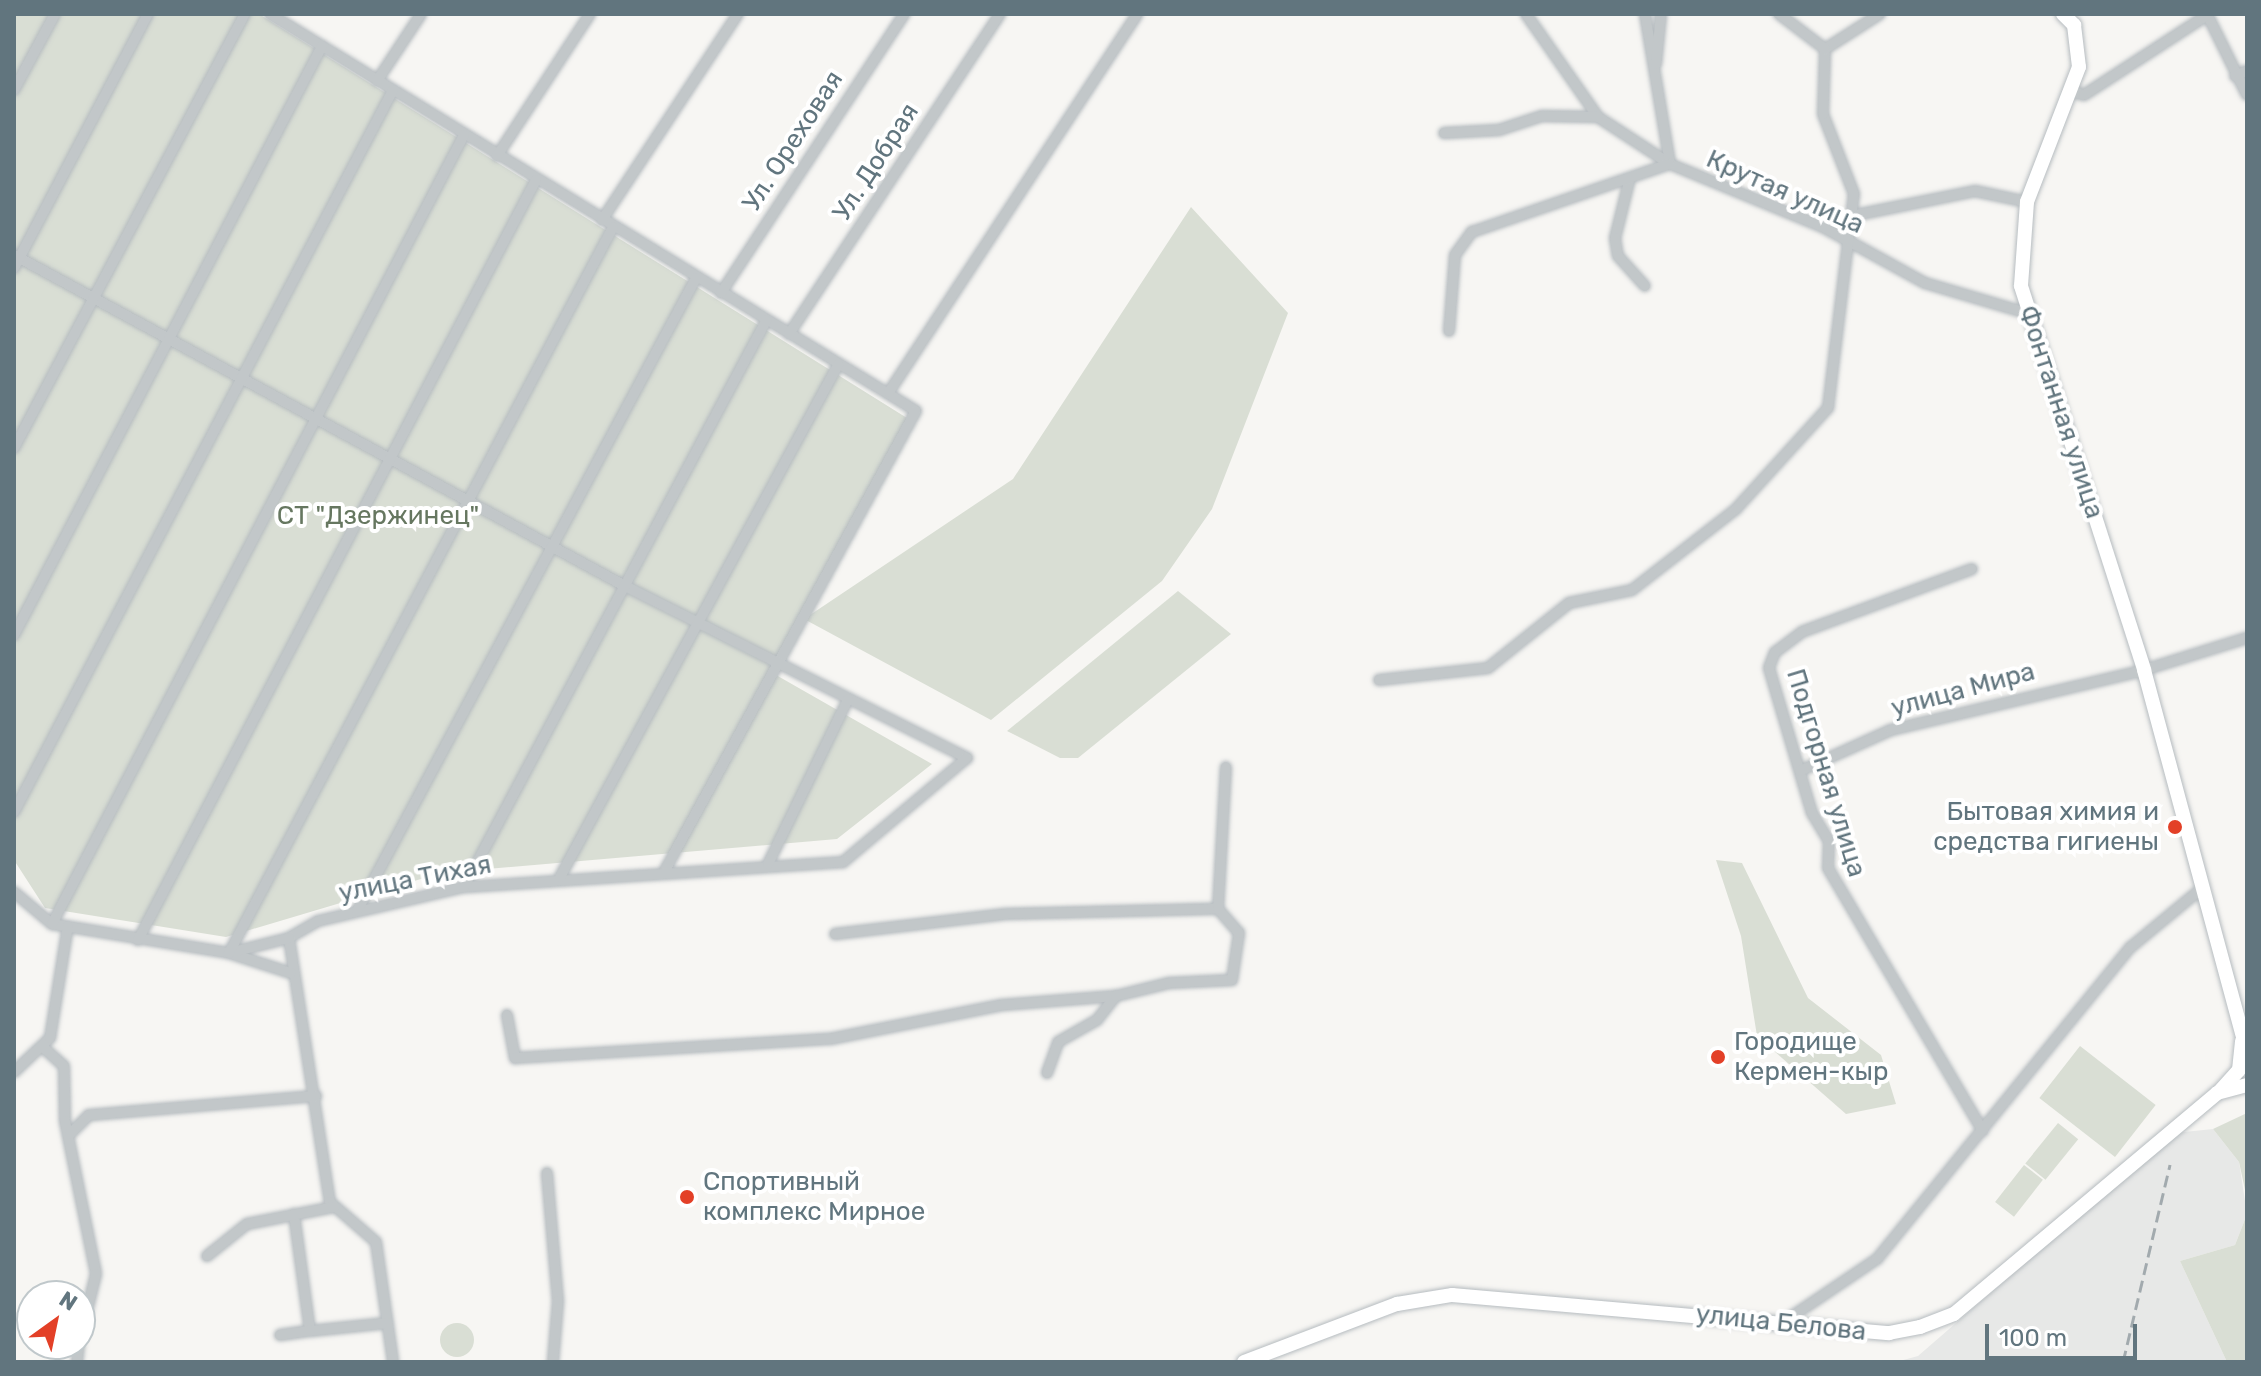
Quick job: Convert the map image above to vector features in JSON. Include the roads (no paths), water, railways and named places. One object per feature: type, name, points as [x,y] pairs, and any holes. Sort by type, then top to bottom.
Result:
[{"type":"main road","name":"Фонтанная улица","points":[[2070,18],[2080,47],[2074,92],[2027,202],[2026,313],[2144,670],[2245,1045]]},
{"type":"main road","points":[[2217,1093],[2239,1070],[2245,1045]]},
{"type":"main road","name":"улица Белова","points":[[1244,1362],[1397,1304],[1452,1295],[1889,1333],[1954,1314],[2217,1093],[2247,1085]]},
{"type":"street","points":[[14,90],[55,14]]},
{"type":"street","points":[[148,14],[16,260],[390,456],[625,586],[848,699],[768,864]]},
{"type":"street","points":[[14,448],[245,14]]},
{"type":"street","points":[[270,14],[838,365],[914,407],[916,422],[665,870]]},
{"type":"street","points":[[377,81],[421,14]]},
{"type":"street","points":[[497,156],[590,14]]},
{"type":"street","points":[[602,220],[738,14]]},
{"type":"street","name":"Ул. Ореховая","points":[[721,293],[904,14]]},
{"type":"street","name":"Ул. Добрая","points":[[789,334],[1000,14]]},
{"type":"street","points":[[889,392],[1137,14]]},
{"type":"street","points":[[1526,14],[1598,117],[1670,164]]},
{"type":"street","name":"Крутая улица","points":[[1645,14],[1670,164],[1851,244],[1947,292],[2026,313]]},
{"type":"street","points":[[1655,70],[1661,14]]},
{"type":"street","points":[[1779,14],[1825,49]]},
{"type":"street","points":[[1825,49],[1880,14]]},
{"type":"street","points":[[2074,92],[2084,95],[2207,15],[2247,95]]},
{"type":"street","points":[[14,635],[322,46]]},
{"type":"street","points":[[1379,680],[1488,668],[1569,603],[1632,590],[1736,509],[1828,408],[1856,215],[1823,114],[1825,49]]},
{"type":"street","points":[[2235,76],[2247,71]]},
{"type":"street","points":[[14,812],[393,90]]},
{"type":"street","points":[[1444,133],[1499,130],[1542,116],[1598,117]]},
{"type":"street","points":[[52,924],[313,416],[464,135]]},
{"type":"street","points":[[1449,331],[1455,255],[1472,232],[1631,181],[1670,164]]},
{"type":"street","points":[[138,940],[536,180]]},
{"type":"street","points":[[1631,181],[1619,201],[1615,238],[1618,256],[1645,286]]},
{"type":"street","points":[[1856,215],[1975,191],[2027,202]]},
{"type":"street","points":[[229,953],[613,227]]},
{"type":"street","points":[[357,911],[696,278]]},
{"type":"street","points":[[464,887],[766,321]]},
{"type":"street","points":[[560,877],[838,365]]},
{"type":"street","name":"Подгорная улица","points":[[1972,569],[1802,632],[1775,652],[1769,668],[1800,771],[1829,841],[1828,868],[1850,916],[1983,1131]]},
{"type":"street","name":"улица Мира","points":[[1800,771],[1891,730],[2144,670],[2247,638]]},
{"type":"street","name":"улица Тихая","points":[[229,953],[289,938],[357,911],[464,887],[665,870],[843,862],[967,758],[848,699]]},
{"type":"street","points":[[507,1015],[515,1058],[830,1039],[1002,1005],[1116,996],[1169,983],[1230,983],[1239,933],[1218,909],[1226,767]]},
{"type":"street","points":[[1782,1323],[1877,1259],[2131,947],[2202,888]]},
{"type":"street","points":[[14,892],[52,924],[229,953],[291,973]]},
{"type":"street","points":[[835,934],[1006,914],[1218,909]]},
{"type":"street","points":[[14,1072],[45,1049],[68,926]]},
{"type":"street","points":[[289,938],[291,973],[334,1207],[376,1242],[393,1362]]},
{"type":"street","points":[[1047,1073],[1058,1042],[1097,1020],[1116,996]]},
{"type":"street","points":[[45,1049],[64,1066],[69,1137],[96,1280]]},
{"type":"street","points":[[69,1137],[89,1115],[316,1096]]},
{"type":"street","points":[[547,1173],[558,1301],[553,1362]]},
{"type":"street","points":[[207,1256],[247,1224],[334,1207]]},
{"type":"street","points":[[294,1214],[310,1331]]},
{"type":"street","points":[[280,1335],[388,1323]]},
{"type":"railway","points":[[2123,1362],[2170,1165]]},
{"type":"place","name":"Бытовая химия и средства гигиены","points":[[2175,827]]},
{"type":"place","name":"Городище Кермен-кыр","points":[[1718,1057]]},
{"type":"place","name":"Спортивный комплекс Мирное","points":[[687,1197]]},
{"type":"park label","name":"СТ \"Дзержинец\"","points":[[378,516]]}]
